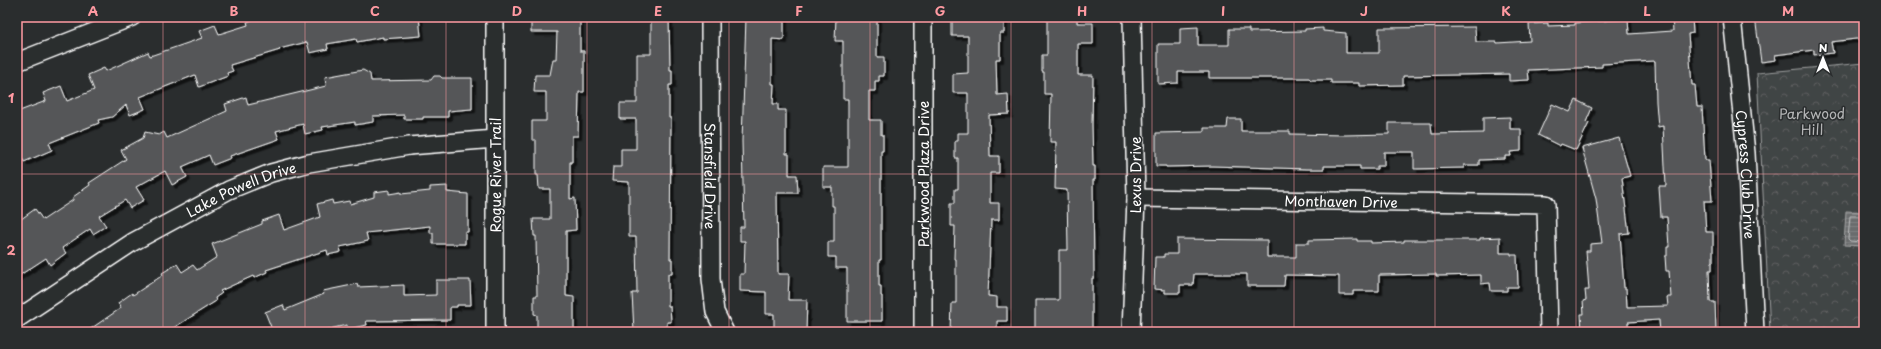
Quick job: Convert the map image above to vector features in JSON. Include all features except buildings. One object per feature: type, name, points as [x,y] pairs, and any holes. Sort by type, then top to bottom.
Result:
[{"type":"street","points":[[17,62],[102,22],[132,17]]},
{"type":"street","name":"Rogue River Trail","points":[[495,17],[496,332]]},
{"type":"street","name":"Stansfield Drive","points":[[710,17],[711,279],[715,312],[725,332]]},
{"type":"street","name":"Parkwood Plaza Drive","points":[[922,17],[923,332]]},
{"type":"street","name":"Lexus Drive","points":[[1131,332],[1136,198],[1132,17]]},
{"type":"street","name":"Cypress Club Drive","points":[[1732,17],[1746,153],[1755,332]]},
{"type":"street","name":"Lake Powell Drive","points":[[17,320],[133,242],[229,190],[271,173],[309,163],[409,146],[495,138]]},
{"type":"street","name":"Monthaven Drive","points":[[1136,198],[1546,204],[1549,332]]},
{"type":"green space","name":"Parkwood Hill","points":[[1864,63],[1864,332],[1770,332],[1757,73]]},
{"type":"water","points":[[1846,211],[1864,212],[1864,246],[1844,245]]}]
